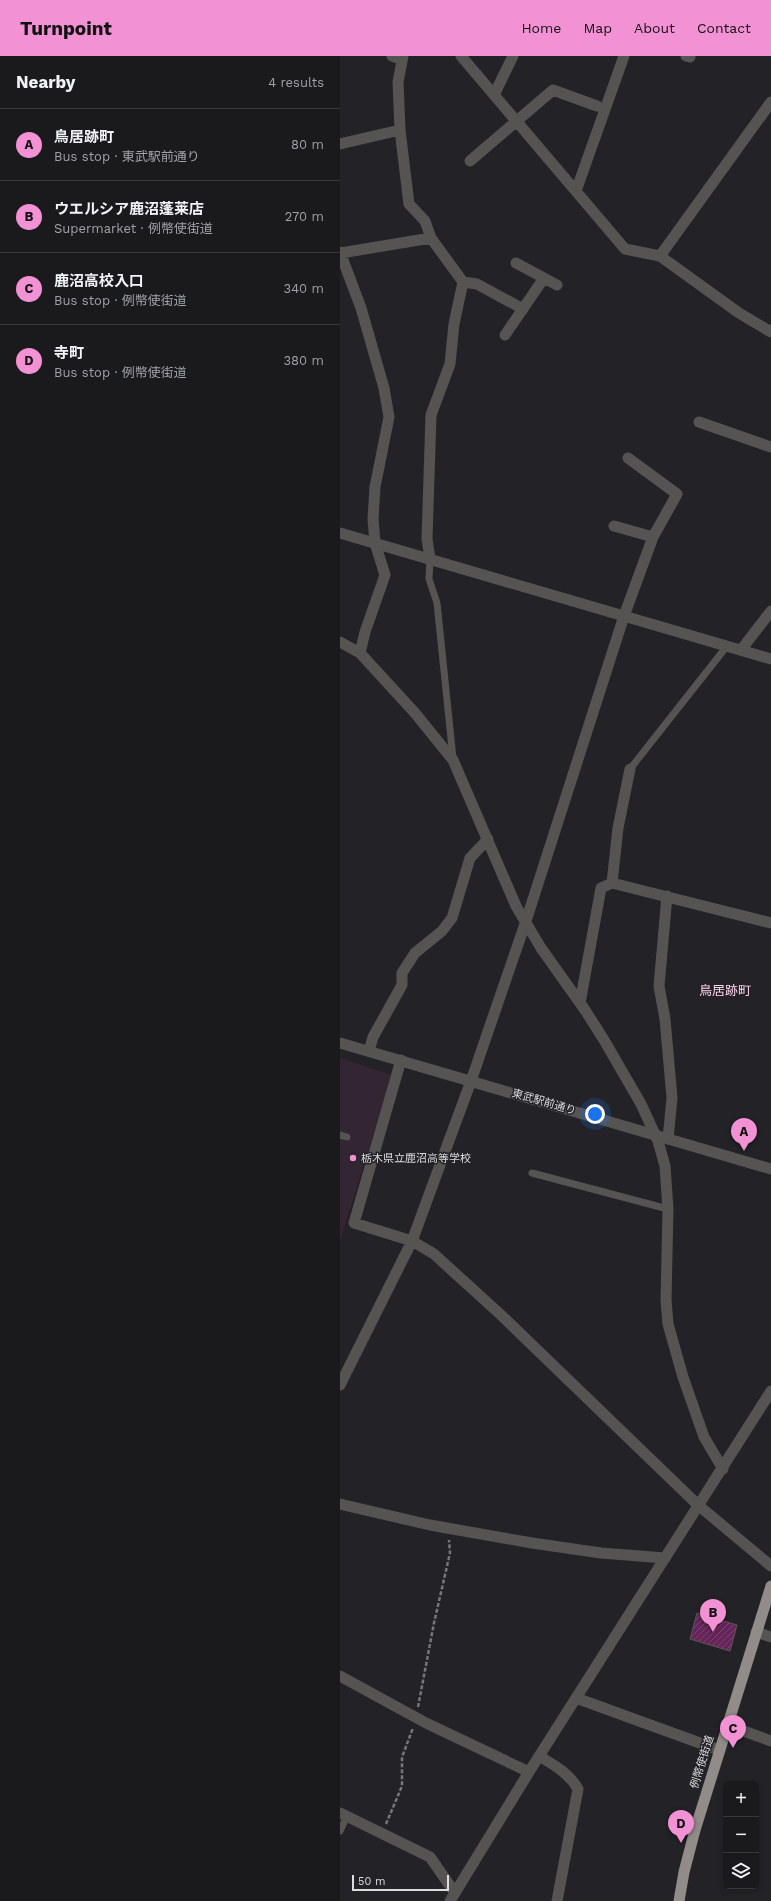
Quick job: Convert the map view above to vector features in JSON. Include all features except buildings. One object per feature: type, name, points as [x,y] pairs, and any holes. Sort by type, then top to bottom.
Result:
[{"type":"highway","name":"例幣使街道","points":[[679,1901],[690,1850],[719,1750],[771,1586]]},
{"type":"street","points":[[494,95],[513,56]]},
{"type":"street","points":[[576,191],[624,56]]},
{"type":"street","points":[[399,57],[398,82],[400,130],[409,204],[425,221],[431,238],[463,282],[477,284],[523,309]]},
{"type":"street","points":[[466,58],[494,95],[625,249],[660,256],[739,313],[771,332]]},
{"type":"street","points":[[470,161],[553,90],[597,106]]},
{"type":"street","points":[[660,256],[771,102]]},
{"type":"street","points":[[340,143],[400,130]]},
{"type":"street","points":[[360,653],[365,632],[385,575],[375,543],[373,519],[375,487],[390,417],[382,381],[360,308],[340,253],[431,238]]},
{"type":"street","points":[[516,263],[557,285]]},
{"type":"street","points":[[505,335],[544,278]]},
{"type":"street","points":[[430,559],[427,540],[431,415],[450,364],[454,324],[463,282]]},
{"type":"street","points":[[699,422],[771,447]]},
{"type":"street","points":[[340,1385],[412,1241],[471,1081],[526,921],[624,616],[653,537],[677,494],[628,458]]},
{"type":"street","points":[[614,526],[653,537]]},
{"type":"street","points":[[340,533],[771,659]]},
{"type":"street","points":[[741,650],[771,611]]},
{"type":"street","points":[[340,642],[360,653],[415,713],[453,760],[516,906],[541,948],[580,1003],[641,1104],[663,1155],[668,1209],[666,1300],[668,1324],[683,1377],[704,1437],[723,1468]]},
{"type":"street","points":[[612,883],[618,828],[630,769]]},
{"type":"street","points":[[369,1051],[373,1036],[402,985],[402,973],[415,953],[442,932],[452,918],[470,858],[488,839]]},
{"type":"street","points":[[580,1003],[601,888],[612,883],[771,923]]},
{"type":"street","points":[[667,896],[659,986],[665,1019],[672,1098],[668,1139]]},
{"type":"street","name":"東武駅前通り","points":[[340,1043],[771,1169]]},
{"type":"street","points":[[401,1060],[354,1222],[412,1241],[434,1254],[501,1315],[698,1505],[771,1566]]},
{"type":"street","points":[[344,1814],[430,1857],[452,1897],[539,1756],[771,1391]]},
{"type":"street","points":[[340,1504],[448,1528],[601,1553],[665,1558]]},
{"type":"street","points":[[756,1632],[771,1637]]},
{"type":"street","points":[[340,1676],[416,1718],[529,1772]]},
{"type":"street","points":[[576,1698],[719,1750]]},
{"type":"street","points":[[727,1725],[771,1741]]},
{"type":"street","points":[[539,1756],[564,1771],[573,1780],[578,1789],[557,1901]]},
{"type":"lane","points":[[430,559],[429,579],[437,603],[453,760]]},
{"type":"lane","points":[[630,769],[727,646]]},
{"type":"lane","points":[[532,1173],[668,1209]]},
{"type":"lane","points":[[340,1831],[344,1814]]},
{"type":"path","points":[[382,1834],[402,1786],[402,1757],[416,1718],[434,1623],[450,1553],[448,1528]]},
{"type":"shaded area","name":"栃木県立鹿沼高等学校","points":[[340,1058],[392,1075],[340,1241]]},
{"type":"place","name":"鳥居跡町","points":[[744,1151]]},
{"type":"place","name":"栃木県立鹿沼高等学校","points":[[353,1158]]},
{"type":"place","name":"ウエルシア鹿沼蓬莱店","points":[[713,1632]]},
{"type":"place","name":"鹿沼高校入口","points":[[733,1748]]},
{"type":"place","name":"寺町","points":[[681,1843]]},
{"type":"district","name":"鳥居跡町","points":[[725,990]]}]
